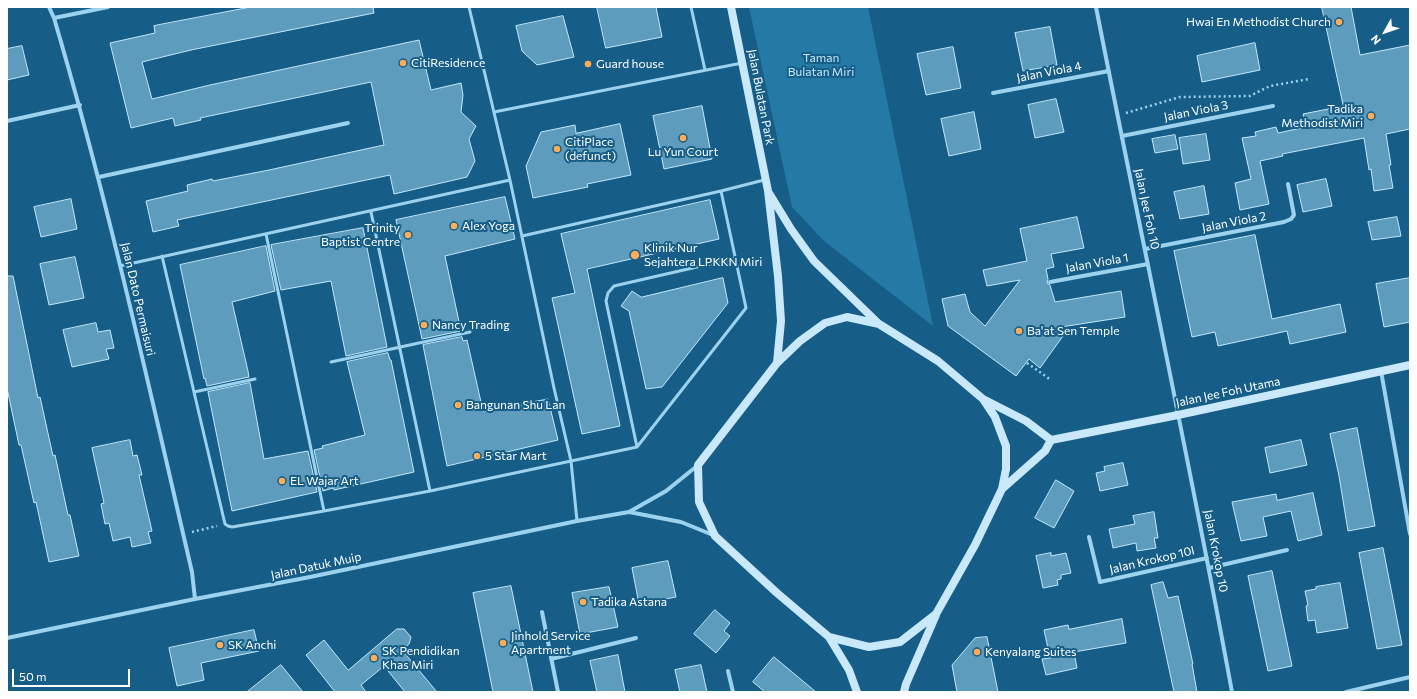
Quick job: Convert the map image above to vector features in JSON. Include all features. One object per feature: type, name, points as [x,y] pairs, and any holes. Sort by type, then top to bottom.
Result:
[{"type":"street","name":"Jalan Dato Permaisuri","points":[[50,7],[80,104],[99,177],[192,572],[195,599]]},
{"type":"street","points":[[54,18],[108,7]]},
{"type":"street","name":"Jalan Bulatan Park","points":[[730,7],[768,191],[778,276],[781,321],[777,363]]},
{"type":"street","name":"Jalan Jee Foh 10","points":[[1096,7],[1178,415]]},
{"type":"street","name":"Jalan Viola 4","points":[[993,93],[1109,71]]},
{"type":"street","points":[[7,121],[80,104]]},
{"type":"street","name":"Jalan Viola 3","points":[[1122,136],[1273,106]]},
{"type":"street","points":[[99,177],[348,123]]},
{"type":"street","name":"Jalan Viola 2","points":[[1145,249],[1284,222],[1291,219],[1294,215],[1288,184]]},
{"type":"street","points":[[768,191],[791,229],[814,261],[880,324],[938,361],[983,399],[1026,421],[1051,440],[1045,451],[1002,490]]},
{"type":"street","name":"Jalan Viola 1","points":[[1050,282],[1148,264]]},
{"type":"street","points":[[629,512],[666,492],[698,465],[777,363],[800,341],[825,324],[847,317],[880,324]]},
{"type":"street","name":"Jalan Jee Foh Utama","points":[[1051,440],[1178,415],[1410,365]]},
{"type":"street","points":[[1381,371],[1410,534]]},
{"type":"street","points":[[904,692],[936,614],[975,545],[1002,490],[1006,470],[1006,446],[995,417],[983,399]]},
{"type":"street","name":"Jalan Krokop 10","points":[[1178,415],[1232,692]]},
{"type":"street","points":[[698,465],[699,502],[715,536]]},
{"type":"street","points":[[629,512],[681,522],[715,536],[777,593],[829,637],[849,670],[857,692]]},
{"type":"street","name":"Jalan Datuk Muip","points":[[7,638],[195,599],[303,579],[577,521],[629,512]]},
{"type":"street","name":"Jalan Krokop 10I","points":[[1089,536],[1100,582],[1207,558]]},
{"type":"street","points":[[1209,568],[1286,550]]},
{"type":"street","points":[[542,612],[558,692]]},
{"type":"street","points":[[829,637],[869,647],[900,642],[936,614]]},
{"type":"street","points":[[551,659],[636,638]]},
{"type":"street","points":[[728,671],[733,692]]},
{"type":"street","points":[[1346,692],[1363,690],[1410,677]]},
{"type":"lane","points":[[469,7],[510,180],[554,390],[571,461],[577,521]]},
{"type":"lane","points":[[691,7],[705,70]]},
{"type":"lane","points":[[494,112],[742,63]]},
{"type":"lane","points":[[522,236],[721,191],[766,179]]},
{"type":"lane","points":[[120,266],[371,212],[510,180]]},
{"type":"lane","points":[[162,256],[225,524],[232,526],[324,511],[430,491],[637,447],[746,308],[721,191]]},
{"type":"lane","points":[[371,212],[430,491]]},
{"type":"lane","points":[[266,234],[324,511]]},
{"type":"lane","points":[[637,447],[606,301],[608,294],[614,286],[736,258]]},
{"type":"lane","points":[[331,362],[470,332]]},
{"type":"lane","points":[[194,392],[255,379]]},
{"type":"path","points":[[1117,115],[1180,97],[1250,96],[1270,86],[1309,79]]},
{"type":"path","points":[[1027,362],[1051,380]]},
{"type":"path","points":[[183,534],[225,524]]},
{"type":"green space","name":"Taman Bulatan Miri","points":[[749,7],[868,7],[933,326],[824,241],[792,207]]},
{"type":"building","points":[[251,7],[373,7],[374,13],[191,50],[142,62],[152,99],[419,40],[431,90],[461,83],[463,95],[461,112],[476,126],[469,139],[475,161],[467,177],[394,194],[390,175],[177,220],[179,226],[153,232],[146,201],[188,191],[187,185],[212,179],[213,181],[269,170],[384,145],[371,82],[200,118],[201,120],[175,126],[173,118],[131,128],[110,43],[155,33],[154,26]]},
{"type":"building","points":[[597,7],[656,7],[662,37],[606,48]]},
{"type":"building","points":[[1322,7],[1351,7],[1360,55],[1410,45],[1410,129],[1386,134],[1393,188],[1374,191],[1364,138],[1282,154],[1283,156],[1260,161],[1269,204],[1240,210],[1235,183],[1251,179],[1242,138],[1256,136],[1255,132],[1276,127],[1278,133],[1306,127],[1303,114],[1343,106]]},
{"type":"building","points":[[563,16],[574,57],[537,65],[522,51],[516,26]]},
{"type":"building","points":[[1050,27],[1057,65],[1023,71],[1015,33]]},
{"type":"building","points":[[1255,43],[1260,70],[1202,82],[1197,56]]},
{"type":"building","points":[[22,46],[29,75],[7,80],[7,49]]},
{"type":"building","points":[[953,47],[961,88],[926,95],[917,54]]},
{"type":"building","points":[[1056,99],[1064,132],[1035,138],[1028,105]]},
{"type":"building","name":"Lu Yun Court","points":[[702,106],[712,159],[664,169],[653,116]]},
{"type":"building","points":[[974,112],[981,149],[949,156],[941,119]]},
{"type":"building","points":[[620,124],[631,175],[587,184],[588,187],[533,198],[526,166],[541,132],[575,125],[576,133]]},
{"type":"building","points":[[1206,134],[1210,160],[1183,164],[1179,138]]},
{"type":"building","points":[[1175,135],[1178,149],[1155,153],[1152,139]]},
{"type":"building","points":[[1326,179],[1332,206],[1303,212],[1297,185]]},
{"type":"building","points":[[1204,186],[1209,214],[1180,219],[1174,192]]},
{"type":"building","points":[[505,197],[515,239],[445,256],[461,331],[422,339],[396,220]]},
{"type":"building","points":[[71,199],[77,229],[41,237],[34,207]]},
{"type":"building","points":[[710,200],[719,239],[587,269],[620,426],[582,434],[552,298],[575,293],[561,234]]},
{"type":"building","points":[[1077,217],[1084,248],[1051,254],[1054,267],[1046,269],[1048,279],[1047,283],[1050,285],[1055,302],[1121,291],[1125,317],[1061,327],[1063,336],[1040,368],[1029,359],[1016,376],[948,326],[942,299],[965,294],[970,312],[985,326],[1020,280],[987,286],[983,270],[1027,261],[1020,229]]},
{"type":"building","points":[[1397,217],[1401,236],[1372,240],[1368,222]]},
{"type":"building","points":[[363,228],[387,347],[346,356],[331,281],[281,290],[271,245]]},
{"type":"building","points":[[1255,235],[1272,319],[1340,304],[1346,332],[1290,344],[1287,331],[1218,346],[1215,332],[1192,337],[1174,251]]},
{"type":"building","points":[[266,246],[275,291],[232,302],[249,377],[207,386],[205,378],[204,379],[180,265]]},
{"type":"building","points":[[75,257],[84,298],[49,305],[40,264]]},
{"type":"building","points":[[7,276],[13,276],[38,398],[40,397],[53,456],[55,455],[68,515],[70,515],[79,556],[49,562],[36,502],[34,503],[21,445],[19,445],[7,388]]},
{"type":"building","points":[[723,278],[728,303],[662,387],[646,389],[629,311],[621,306],[632,291],[641,297]]},
{"type":"building","points":[[1410,278],[1410,322],[1384,327],[1376,284]]},
{"type":"building","points":[[96,323],[98,332],[110,330],[114,348],[106,349],[109,359],[72,367],[63,330]]},
{"type":"building","name":"Bangunan Shu Lan","points":[[462,337],[463,341],[467,340],[483,411],[548,399],[558,440],[447,466],[423,345]]},
{"type":"building","points":[[388,353],[391,360],[414,472],[334,490],[333,488],[323,491],[314,450],[323,448],[322,446],[365,435],[347,362]]},
{"type":"building","points":[[250,383],[264,459],[308,451],[317,492],[232,511],[208,392]]},
{"type":"building","points":[[1357,428],[1375,526],[1348,531],[1330,434]]},
{"type":"building","points":[[130,440],[133,456],[137,455],[142,475],[139,475],[152,531],[148,532],[151,543],[132,547],[130,537],[113,541],[109,523],[105,524],[101,504],[104,503],[92,448]]},
{"type":"building","points":[[1301,440],[1307,465],[1270,473],[1265,448]]},
{"type":"building","points":[[1123,463],[1128,485],[1100,491],[1096,473],[1105,471],[1104,467]]},
{"type":"building","points":[[1056,480],[1074,491],[1054,528],[1035,518]]},
{"type":"building","points":[[1313,493],[1322,535],[1298,541],[1291,511],[1263,517],[1267,536],[1241,541],[1232,502],[1276,494],[1277,500]]},
{"type":"building","points":[[1154,512],[1158,538],[1154,538],[1156,548],[1137,551],[1136,543],[1113,548],[1109,529],[1135,524],[1133,516]]},
{"type":"building","points":[[1383,548],[1402,645],[1377,649],[1359,553]]},
{"type":"building","points":[[1051,553],[1051,556],[1066,553],[1071,573],[1061,575],[1061,579],[1057,580],[1058,585],[1043,588],[1036,556]]},
{"type":"building","points":[[668,561],[676,597],[639,604],[632,568]]},
{"type":"building","points":[[1272,571],[1292,666],[1268,671],[1248,576]]},
{"type":"building","points":[[1163,582],[1168,598],[1178,596],[1193,664],[1197,692],[1174,692],[1151,585]]},
{"type":"building","points":[[1340,583],[1348,628],[1317,633],[1315,620],[1308,621],[1306,606],[1308,605],[1305,591],[1316,589],[1316,587]]},
{"type":"building","name":"Jinhold Service Apartment","points":[[511,586],[533,692],[493,692],[473,593]]},
{"type":"building","points":[[609,587],[618,627],[580,634],[572,593]]},
{"type":"building","points":[[715,610],[730,623],[724,631],[730,636],[716,653],[694,634]]},
{"type":"building","points":[[1122,619],[1126,643],[1074,652],[1077,668],[1046,675],[1042,659],[1050,658],[1044,630],[1068,625],[1069,629]]},
{"type":"building","points":[[397,629],[404,629],[411,637],[409,644],[402,650],[437,692],[405,692],[384,666],[361,685],[366,692],[335,692],[306,655],[324,640],[348,670]]},
{"type":"building","points":[[254,630],[259,651],[201,663],[204,680],[177,686],[169,648]]},
{"type":"building","name":"Kenyalang Suites","points":[[987,637],[998,692],[957,692],[952,665],[975,638]]},
{"type":"building","points":[[618,655],[625,692],[597,692],[590,661]]},
{"type":"building","points":[[774,657],[816,692],[765,692],[753,682]]},
{"type":"building","points":[[281,665],[303,692],[247,692]]},
{"type":"building","points":[[701,665],[707,692],[680,692],[675,670]]},
{"type":"place","name":"Hwai En Methodist Church","points":[[1339,22]]},
{"type":"place","name":"CitiResidence","points":[[403,63]]},
{"type":"place","name":"Guard house","points":[[588,64]]},
{"type":"place","name":"Tadika Methodist Miri","points":[[1371,116]]},
{"type":"place","name":"Lu Yun Court","points":[[683,138]]},
{"type":"place","name":"CitiPlace (defunct)","points":[[557,149]]},
{"type":"place","name":"Alex Yoga","points":[[454,226]]},
{"type":"place","name":"Trinity Baptist Centre","points":[[408,235]]},
{"type":"place","name":"Klinik Nur Sejahtera LPKKN Miri","points":[[635,255]]},
{"type":"place","name":"Nancy Trading","points":[[424,325]]},
{"type":"place","name":"Ba'at Sen Temple","points":[[1019,331]]},
{"type":"place","name":"Bangunan Shu Lan","points":[[458,405]]},
{"type":"place","name":"5 Star Mart","points":[[477,456]]},
{"type":"place","name":"EL Wajar Art","points":[[282,481]]},
{"type":"place","name":"Tadika Astana","points":[[583,602]]},
{"type":"place","name":"Jinhold Service Apartment","points":[[503,643]]},
{"type":"place","name":"SK Anchi","points":[[220,645]]},
{"type":"place","name":"Kenyalang Suites","points":[[977,652]]},
{"type":"place","name":"SK Pendidikan Khas Miri","points":[[374,658]]}]
